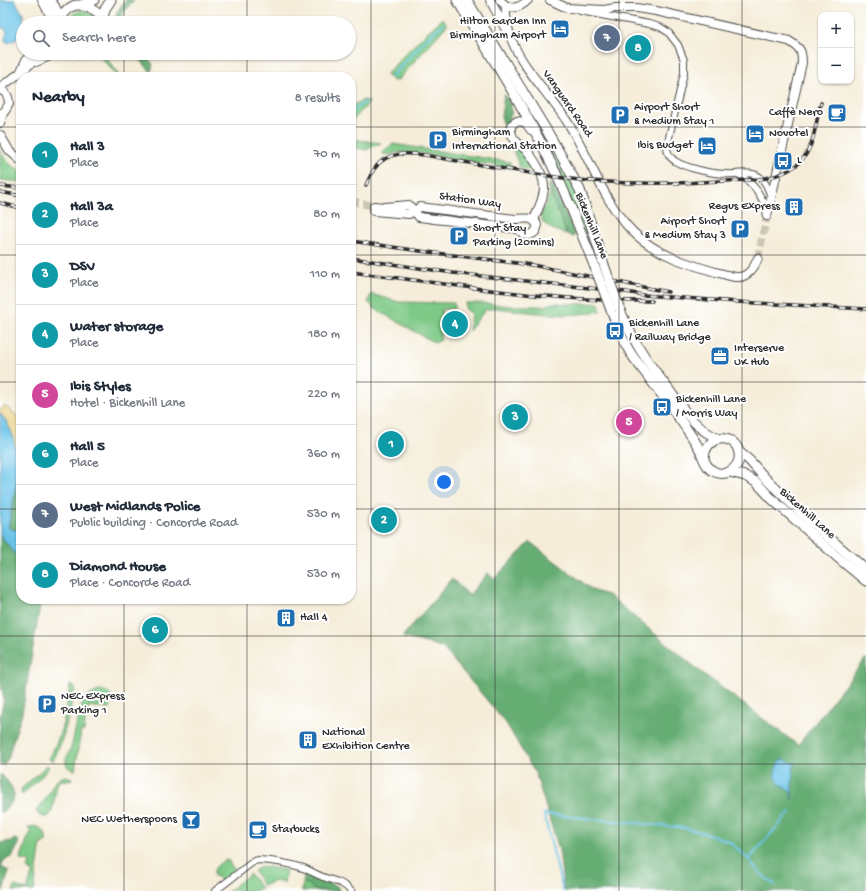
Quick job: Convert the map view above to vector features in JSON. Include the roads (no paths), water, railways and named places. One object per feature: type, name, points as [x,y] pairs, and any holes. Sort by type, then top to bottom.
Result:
[{"type":"main road","points":[[50,0],[55,7],[56,16]]},
{"type":"main road","points":[[68,0],[92,9],[98,12],[101,16]]},
{"type":"main road","points":[[62,16],[73,6],[94,0]]},
{"type":"main road","points":[[104,16],[105,9],[111,0]]},
{"type":"main road","name":"Bickenhill Lane","points":[[457,0],[515,95],[541,142],[566,196],[588,252],[615,310],[645,358],[697,425],[706,433],[721,438]]},
{"type":"main road","name":"Bickenhill Lane","points":[[467,0],[563,159],[580,190],[604,265],[620,332],[635,360],[682,423],[700,450],[704,459]]},
{"type":"main road","points":[[721,438],[732,442],[739,452],[738,464],[730,472],[714,472],[704,459],[706,447],[712,441],[721,438]]},
{"type":"main road","name":"Bickenhill Lane","points":[[739,452],[749,460],[803,516],[866,570]]},
{"type":"main road","name":"Bickenhill Lane","points":[[730,472],[745,476],[756,482],[773,500],[866,580]]},
{"type":"street","points":[[42,0],[51,16]]},
{"type":"street","points":[[490,0],[512,41]]},
{"type":"street","points":[[503,3],[515,8],[528,0]]},
{"type":"street","points":[[550,0],[567,8],[649,24],[660,27],[668,32],[678,45],[684,60],[684,74],[669,136],[667,150],[669,155],[674,161],[685,166],[724,174],[738,174],[746,172],[757,175],[765,182],[771,196]]},
{"type":"street","name":"Vanguard Road","points":[[503,3],[512,41],[524,64],[569,124],[603,189],[623,221],[658,251],[694,266],[738,278],[747,274],[753,269],[758,258]]},
{"type":"street","points":[[567,8],[604,10],[615,8],[636,8],[656,11],[789,41],[798,47],[802,53],[802,64],[768,214]]},
{"type":"street","points":[[20,72],[26,60]]},
{"type":"street","points":[[22,72],[36,60]]},
{"type":"street","points":[[32,64],[41,60]]},
{"type":"street","points":[[0,87],[16,76]]},
{"type":"street","points":[[0,123],[1,113],[8,108],[10,91],[16,79]]},
{"type":"street","points":[[0,90],[6,93],[9,98]]},
{"type":"street","points":[[534,221],[544,189],[542,175],[536,163],[512,137],[510,131],[511,125],[517,121],[525,122],[541,142]]},
{"type":"street","points":[[0,135],[9,150],[16,156]]},
{"type":"street","points":[[738,174],[747,180],[757,190],[768,214]]},
{"type":"street","name":"Station Way","points":[[374,208],[409,214],[420,207],[525,219]]},
{"type":"street","name":"Station Way","points":[[414,210],[418,217],[512,228],[520,231]]},
{"type":"street","points":[[530,218],[537,226],[532,235],[525,235],[520,231],[520,223],[525,219],[530,218]]},
{"type":"street","points":[[216,891],[254,862],[259,860],[293,864],[302,867],[337,881],[351,891]]},
{"type":"water","points":[[0,0],[15,0],[23,16],[16,16],[16,39],[6,43],[5,39],[7,33],[4,28],[0,27]]},
{"type":"water","points":[[0,413],[12,433],[16,450],[16,487],[8,527],[16,530],[16,555],[0,535]]},
{"type":"water","points":[[783,759],[796,764],[793,768],[794,775],[792,784],[792,800],[791,793],[788,789],[780,784],[775,778],[775,771],[779,761]]},
{"type":"waterway","points":[[391,77],[426,39],[443,24]]},
{"type":"waterway","points":[[356,108],[365,102]]},
{"type":"waterway","points":[[749,859],[790,812]]},
{"type":"waterway","points":[[563,891],[544,814],[685,828],[712,835],[730,842],[760,873],[775,885]]},
{"type":"tunnel","points":[[356,202],[374,206]]},
{"type":"tunnel","points":[[758,258],[767,216]]},
{"type":"railway","points":[[366,185],[372,172],[380,162],[398,154],[425,155],[590,181],[622,183],[671,183],[760,179],[771,177],[789,170],[804,158],[814,135],[821,103]]},
{"type":"railway","points":[[0,186],[16,188]]},
{"type":"railway","points":[[0,192],[16,195]]},
{"type":"railway","points":[[0,203],[16,207]]},
{"type":"railway","points":[[356,242],[532,265],[668,292]]},
{"type":"railway","points":[[356,259],[453,273],[643,295],[866,309]]},
{"type":"railway","points":[[356,273],[464,287],[576,299],[652,301]]},
{"type":"place","name":"Hilton Garden Inn Birmingham Airport","points":[[560,29]]},
{"type":"place","name":"West Midlands Police","points":[[607,38]]},
{"type":"place","name":"Diamond House","points":[[638,48]]},
{"type":"place","name":"Caffè Nero","points":[[837,113]]},
{"type":"place","name":"Airport Short & Medium Stay 1","points":[[620,115]]},
{"type":"place","name":"Novotel","points":[[755,134]]},
{"type":"place","name":"Birmingham International Station","points":[[438,140]]},
{"type":"place","name":"Ibis Budget","points":[[707,146]]},
{"type":"place","name":"L","points":[[783,161]]},
{"type":"place","name":"Regus Express","points":[[794,207]]},
{"type":"place","name":"Airport Short & Medium Stay 3","points":[[740,229]]},
{"type":"place","name":"Short Stay Parking (20mins)","points":[[459,236]]},
{"type":"place","name":"Water storage","points":[[455,324]]},
{"type":"place","name":"Bickenhill Lane / Railway Bridge","points":[[615,331]]},
{"type":"place","name":"Interserve UK Hub","points":[[720,356]]},
{"type":"place","name":"Bickenhill Lane / Morris Way","points":[[662,407]]},
{"type":"place","name":"DSV","points":[[515,417]]},
{"type":"place","name":"Ibis Styles","points":[[629,422]]},
{"type":"place","name":"Hall 3","points":[[391,444]]},
{"type":"place","name":"Hall 3a","points":[[384,520]]},
{"type":"place","name":"Hall 4","points":[[286,618]]},
{"type":"place","name":"Hall 5","points":[[155,630]]},
{"type":"place","name":"NEC Express Parking 1","points":[[47,704]]},
{"type":"place","name":"National Exhibition Centre","points":[[308,740]]},
{"type":"place","name":"NEC Wetherspoons","points":[[191,820]]},
{"type":"place","name":"Starbucks","points":[[258,830]]}]
